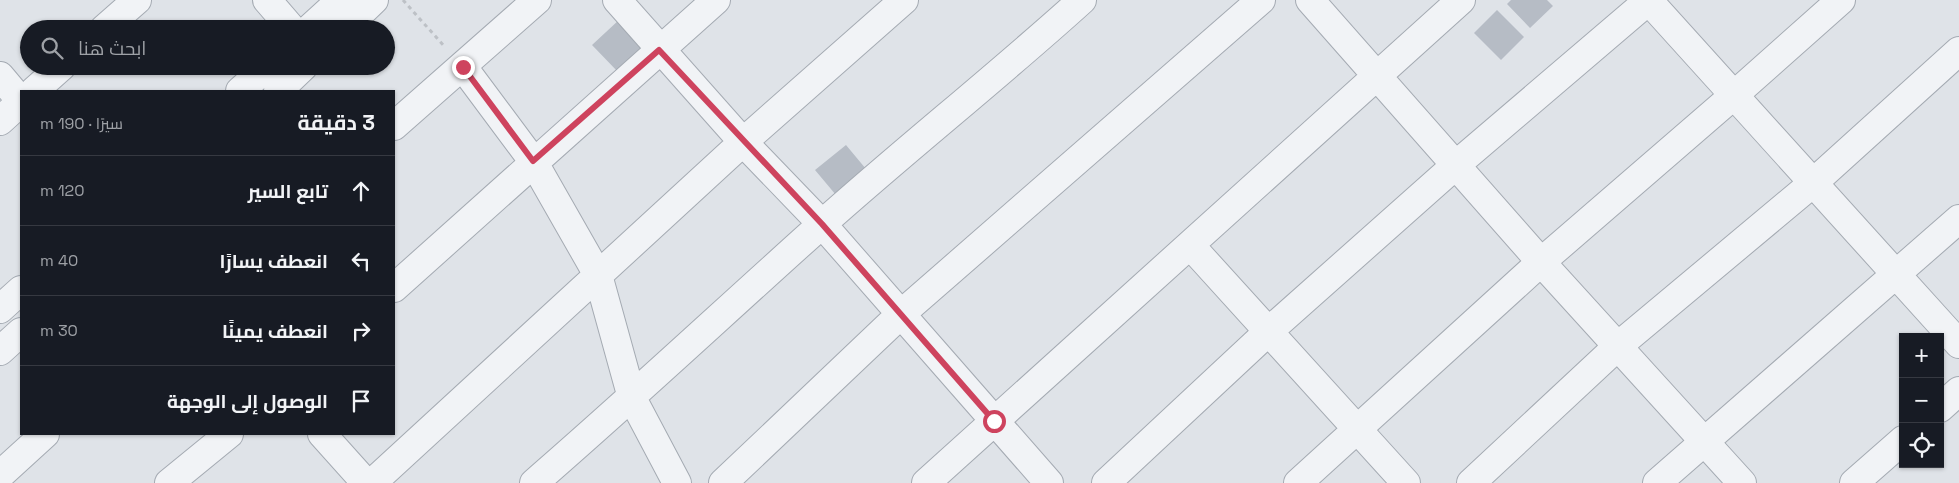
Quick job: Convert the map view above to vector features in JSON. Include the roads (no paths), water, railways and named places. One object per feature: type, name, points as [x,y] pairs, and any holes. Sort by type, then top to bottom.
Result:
[{"type":"street","points":[[114,20],[137,0]]},
{"type":"street","points":[[267,0],[284,20]]},
{"type":"street","points":[[319,20],[341,0]]},
{"type":"street","points":[[353,20],[374,0]]},
{"type":"street","points":[[395,125],[537,0]]},
{"type":"street","points":[[617,0],[659,50],[743,142],[822,224],[1049,483]]},
{"type":"street","points":[[395,287],[533,161],[716,0]]},
{"type":"street","points":[[372,483],[743,142],[904,0]]},
{"type":"street","points":[[534,483],[632,398],[822,224],[1021,55],[1082,0]]},
{"type":"street","points":[[724,483],[901,314],[1261,0]]},
{"type":"street","points":[[1310,0],[1457,164],[1541,262],[1742,483]]},
{"type":"street","points":[[926,483],[1461,0]]},
{"type":"street","points":[[1106,483],[1269,331],[1457,164],[1648,0],[1959,344]]},
{"type":"street","points":[[1298,483],[1541,262],[1734,96],[1841,0]]},
{"type":"street","points":[[1471,483],[1618,346],[1814,183],[1959,51]]},
{"type":"street","points":[[463,67],[533,161],[598,275],[632,398],[677,483]]},
{"type":"street","points":[[35,90],[52,75]]},
{"type":"street","points":[[241,90],[258,75]]},
{"type":"street","points":[[279,90],[295,75]]},
{"type":"street","points":[[0,76],[20,101]]},
{"type":"street","points":[[0,121],[20,103]]},
{"type":"street","points":[[1657,483],[1959,219]]},
{"type":"street","points":[[1190,245],[1406,483]]},
{"type":"street","points":[[0,310],[20,291]]},
{"type":"street","points":[[0,351],[20,333]]},
{"type":"street","points":[[1944,404],[1959,391]]},
{"type":"street","points":[[8,470],[44,435]]},
{"type":"street","points":[[169,483],[228,435]]},
{"type":"street","points":[[323,435],[366,483]]},
{"type":"street","points":[[1854,483],[1899,444]]}]
